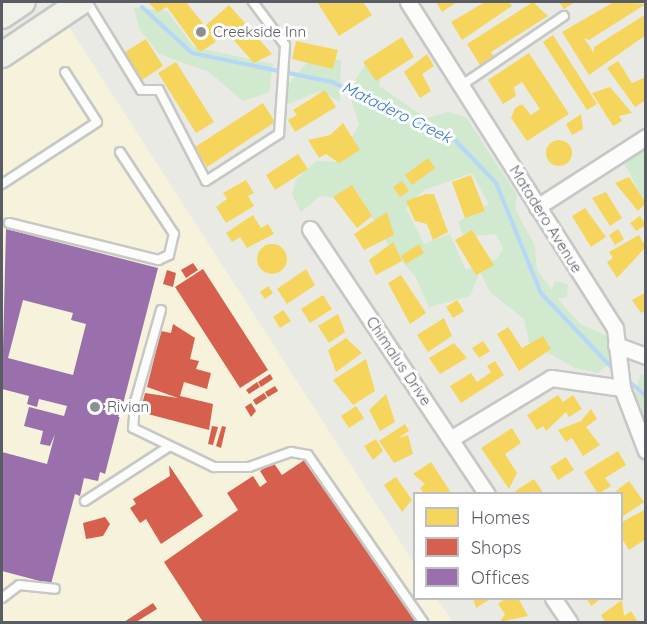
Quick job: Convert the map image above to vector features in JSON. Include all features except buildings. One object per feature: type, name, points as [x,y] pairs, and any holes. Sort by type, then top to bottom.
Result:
[{"type":"main road","points":[[2,16],[23,2]]},
{"type":"main road","points":[[2,55],[81,2]]},
{"type":"street","name":"Matadero Avenue","points":[[408,2],[615,328],[621,385],[645,451]]},
{"type":"street","points":[[537,207],[645,137]]},
{"type":"street","name":"Chimalus Drive","points":[[310,229],[452,438],[486,492]]},
{"type":"street","points":[[616,345],[645,356]]},
{"type":"street","points":[[452,438],[551,378],[621,385]]},
{"type":"street","points":[[555,600],[569,622]]},
{"type":"lane","points":[[87,2],[141,90],[159,90],[206,182],[279,134],[285,45],[253,2]]},
{"type":"lane","points":[[462,85],[564,16]]},
{"type":"lane","points":[[2,184],[97,122],[65,72]]},
{"type":"lane","points":[[9,224],[158,260],[169,255],[174,234],[120,152]]},
{"type":"lane","points":[[161,310],[132,420],[133,428],[195,461],[236,469],[291,452],[309,455],[423,622]]},
{"type":"lane","points":[[85,501],[168,447]]},
{"type":"lane","points":[[2,598],[19,585],[55,590]]},
{"type":"shaded area","points":[[69,27],[413,561],[413,600],[438,600],[453,622],[2,622],[2,72]]},
{"type":"green space","points":[[134,7],[167,11],[194,47],[273,64],[269,92],[243,101],[209,72],[159,54],[139,28]]},
{"type":"green space","points":[[312,57],[341,60],[340,102],[320,91],[288,104],[279,95]]},
{"type":"green space","points":[[366,63],[382,71],[379,86],[426,118],[449,112],[466,117],[517,195],[515,209],[535,246],[537,270],[552,290],[555,281],[568,284],[567,297],[558,299],[580,324],[607,336],[617,357],[598,373],[575,368],[529,342],[524,319],[490,292],[480,272],[470,296],[429,307],[415,276],[388,245],[356,190],[337,198],[320,196],[301,212],[292,195],[296,180],[316,161],[339,162],[359,124],[352,102],[354,82]],"holes":[[[472,173],[489,204],[458,222],[464,237],[496,234],[503,248],[497,259],[466,270],[450,234],[424,244],[406,208],[424,190]]]},
{"type":"green space","points":[[643,147],[645,148],[645,203],[624,163]]},
{"type":"green space","points":[[640,375],[645,375],[645,442],[635,395]]},
{"type":"waterway","name":"Matadero Creek","points":[[142,7],[192,53],[332,82],[454,139],[496,183],[541,293],[615,371]]},
{"type":"waterway","name":"Matadero Creek","points":[[626,379],[646,396]]},
{"type":"place","name":"Creekside Inn","points":[[201,32]]},
{"type":"place","name":"Rivian","points":[[95,407]]}]
